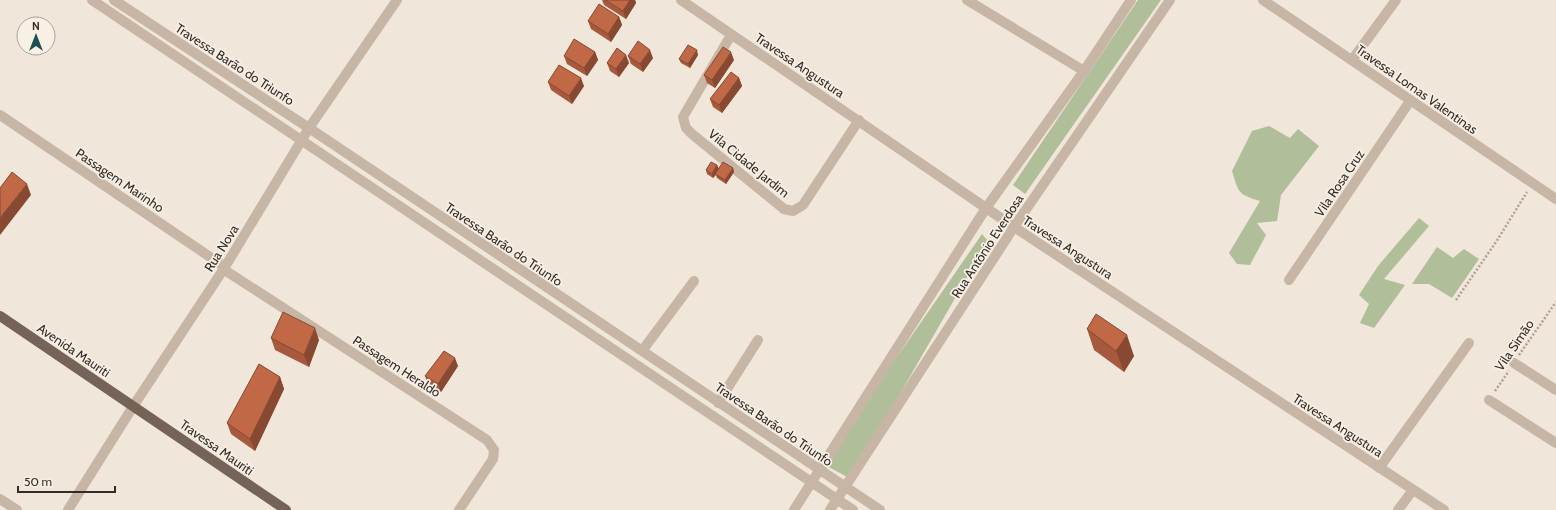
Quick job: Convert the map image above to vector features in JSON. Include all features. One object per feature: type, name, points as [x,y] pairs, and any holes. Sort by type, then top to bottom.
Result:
[{"type":"main road","name":"Avenida Mauriti","points":[[0,316],[134,405]]},
{"type":"main road","name":"Travessa Mauriti","points":[[134,405],[286,510]]},
{"type":"street","name":"Travessa Barão do Triunfo","points":[[92,0],[853,510]]},
{"type":"street","name":"Travessa Barão do Triunfo","points":[[114,0],[235,81],[309,128],[880,510]]},
{"type":"street","name":"Rua Nova","points":[[68,510],[134,405],[224,268],[301,140],[396,0]]},
{"type":"street","name":"Travessa Angustura","points":[[681,0],[1014,227],[1444,510]]},
{"type":"street","points":[[967,0],[1084,71]]},
{"type":"street","name":"Rua Antônio Everdosa","points":[[794,510],[986,208],[1084,71],[1131,0]]},
{"type":"street","name":"Rua Antônio Everdosa","points":[[830,510],[1014,227],[1170,0]]},
{"type":"street","name":"Travessa Lomas Valentinas","points":[[1263,0],[1556,199]]},
{"type":"street","points":[[1352,60],[1396,0]]},
{"type":"street","name":"Vila Cidade Jardim","points":[[731,35],[683,116],[686,128],[784,209],[793,211],[803,205],[859,120]]},
{"type":"street","points":[[228,91],[235,81]]},
{"type":"street","name":"Vila Rosa Cruz","points":[[1289,280],[1410,101]]},
{"type":"street","name":"Passagem Marinho","points":[[0,115],[224,268]]},
{"type":"street","points":[[416,217],[424,206]]},
{"type":"street","name":"Passagem Heraldo","points":[[224,268],[487,440],[494,450],[493,459],[459,510]]},
{"type":"street","points":[[642,351],[694,281]]},
{"type":"street","points":[[572,321],[581,311]]},
{"type":"street","points":[[718,403],[758,340]]},
{"type":"street","points":[[1379,468],[1469,342]]},
{"type":"street","points":[[1514,363],[1556,390]]},
{"type":"street","points":[[1489,400],[1556,443]]},
{"type":"street","points":[[1398,510],[1413,490]]},
{"type":"street","points":[[0,499],[17,510]]},
{"type":"path","points":[[1456,300],[1496,242],[1523,198]]},
{"type":"path","name":"Vila Simão","points":[[1489,400],[1556,302]]},
{"type":"green space","points":[[1138,0],[1161,0],[1025,194],[1013,185]]},
{"type":"green space","points":[[1269,126],[1290,138],[1298,129],[1319,146],[1281,195],[1277,221],[1257,223],[1266,235],[1250,265],[1237,264],[1229,253],[1260,201],[1247,197],[1240,192],[1232,171],[1252,131]]},
{"type":"green space","points":[[1419,218],[1429,226],[1384,279],[1405,285],[1374,328],[1360,323],[1369,304],[1359,295],[1378,266]]},
{"type":"green space","points":[[982,234],[988,241],[851,479],[823,464]]},
{"type":"green space","points":[[1437,247],[1453,258],[1464,249],[1479,259],[1452,298],[1429,284],[1412,284]]},
{"type":"building","points":[[605,0],[630,0],[623,11]]},
{"type":"building","points":[[599,4],[619,17],[608,34],[588,21]]},
{"type":"building","points":[[574,39],[595,52],[584,68],[564,56]]},
{"type":"building","points":[[638,41],[650,50],[640,64],[628,56]]},
{"type":"building","points":[[688,45],[697,50],[688,64],[679,59]]},
{"type":"building","points":[[723,47],[731,52],[712,80],[704,75]]},
{"type":"building","points":[[617,48],[626,55],[616,69],[607,63]]},
{"type":"building","points":[[559,65],[581,78],[569,96],[548,82]]},
{"type":"building","points":[[731,72],[739,78],[719,105],[710,99]]},
{"type":"building","points":[[711,162],[717,165],[712,174],[706,170]]},
{"type":"building","points":[[723,162],[733,168],[725,180],[715,174]]},
{"type":"building","points":[[12,172],[27,184],[0,218],[0,188]]},
{"type":"building","points":[[283,312],[315,328],[304,355],[271,338]]},
{"type":"building","points":[[1096,314],[1127,335],[1116,351],[1087,329]]},
{"type":"building","points":[[444,351],[455,358],[438,384],[425,376]]},
{"type":"building","points":[[259,364],[280,377],[250,439],[227,423]]}]
